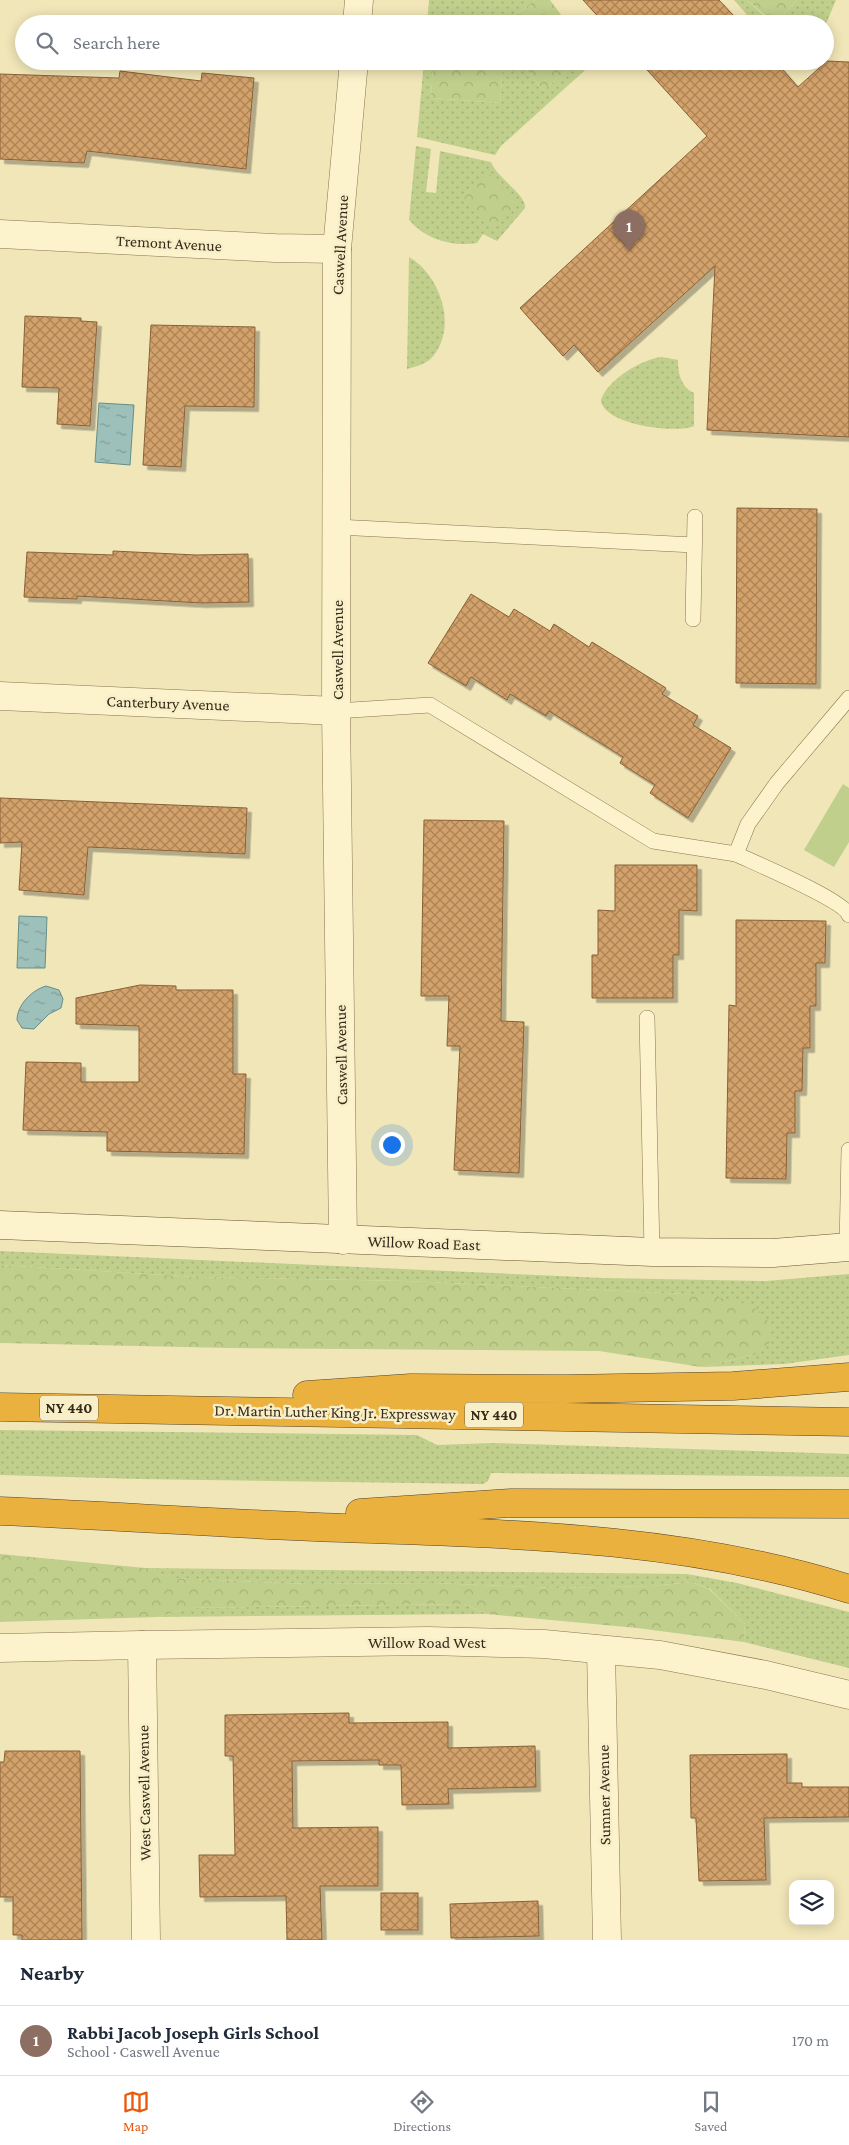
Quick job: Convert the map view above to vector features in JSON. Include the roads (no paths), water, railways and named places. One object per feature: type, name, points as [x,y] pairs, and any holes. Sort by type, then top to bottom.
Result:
[{"type":"highway","points":[[138,1408],[411,1388],[651,1389],[733,1386],[849,1377]]},
{"type":"highway","name":"Dr. Martin Luther King Jr. Expressway","points":[[0,1407],[849,1422]]},
{"type":"highway","points":[[214,1523],[511,1503],[849,1504]]},
{"type":"highway","points":[[0,1511],[214,1523],[507,1534],[634,1543],[699,1553],[808,1576],[849,1589]]},
{"type":"street","points":[[358,15],[359,0]]},
{"type":"street","name":"Caswell Avenue","points":[[343,1240],[336,711],[337,249],[353,70]]},
{"type":"street","name":"Tremont Avenue","points":[[0,234],[276,248],[337,249]]},
{"type":"street","name":"Canterbury Avenue","points":[[0,696],[336,711]]},
{"type":"street","name":"Willow Road East","points":[[0,1224],[652,1252],[773,1252],[848,1247]]},
{"type":"street","name":"Willow Road West","points":[[0,1648],[476,1641],[544,1644],[660,1655],[715,1665],[849,1695]]},
{"type":"street","name":"West Caswell Avenue","points":[[142,1645],[146,1940]]},
{"type":"street","name":"Sumner Avenue","points":[[601,1650],[607,1940]]},
{"type":"lane","points":[[692,619],[695,517]]},
{"type":"lane","points":[[337,527],[694,545]]},
{"type":"lane","points":[[736,854],[748,824],[777,784],[849,698]]},
{"type":"lane","points":[[336,711],[430,705],[653,841],[736,854],[823,896],[847,910],[849,914]]},
{"type":"lane","points":[[647,1018],[652,1252]]},
{"type":"lane","points":[[848,1247],[849,1150]]},
{"type":"water","points":[[99,403],[134,405],[130,465],[95,462]]},
{"type":"water","points":[[19,916],[47,917],[45,968],[17,968]]},
{"type":"water","points":[[46,986],[59,990],[63,999],[61,1008],[49,1014],[34,1029],[22,1028],[17,1020],[22,1004],[36,991]]},
{"type":"place","name":"Rabbi Jacob Joseph Girls School","points":[[629,251]]}]
